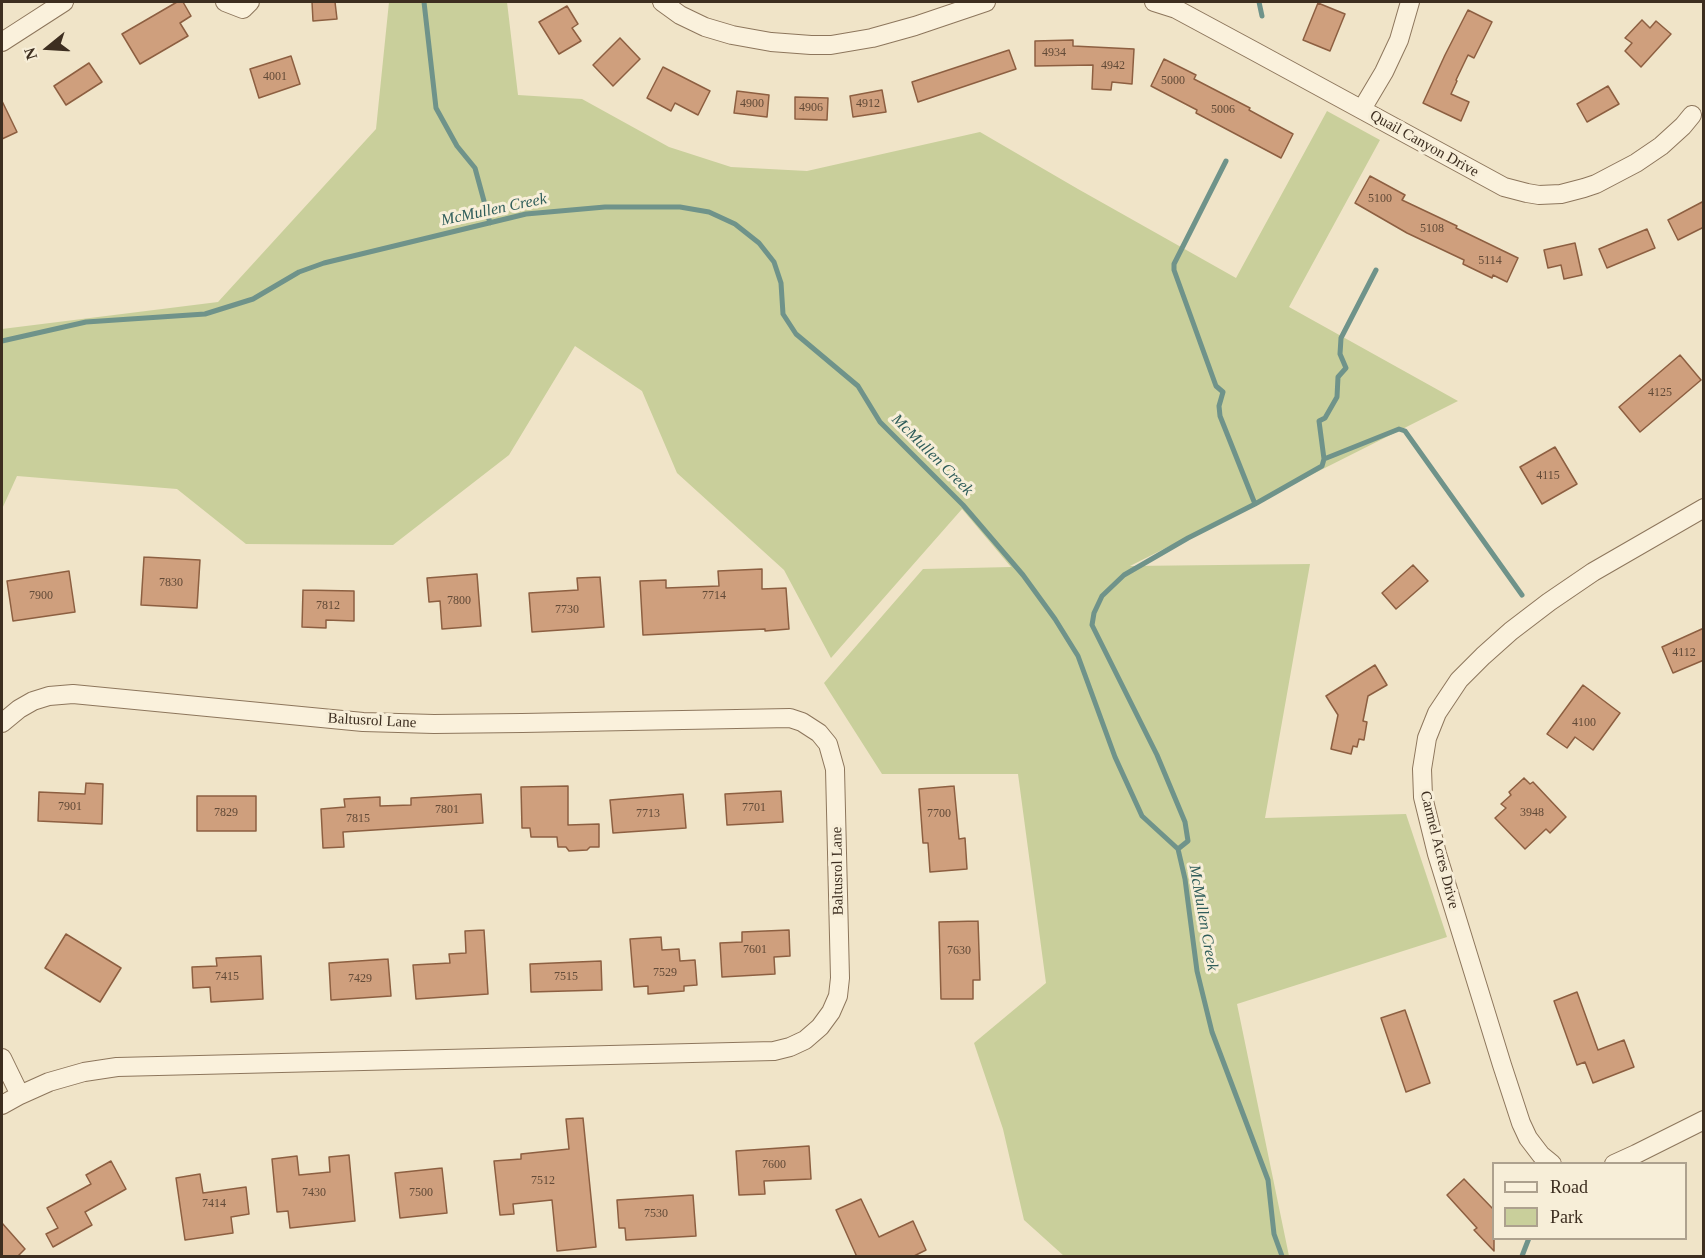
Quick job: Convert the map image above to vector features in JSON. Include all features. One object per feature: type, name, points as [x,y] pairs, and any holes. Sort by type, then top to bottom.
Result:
[{"type":"street","points":[[2,42],[64,2]]},
{"type":"street","points":[[225,2],[243,9],[250,2]]},
{"type":"street","points":[[662,2],[680,15],[705,27],[771,42],[811,45],[831,45],[872,38],[986,2]]},
{"type":"street","name":"Quail Canyon Drive","points":[[1154,2],[1176,9],[1504,187],[1539,195],[1561,194],[1584,188],[1636,164],[1661,146],[1692,115]]},
{"type":"street","points":[[1362,109],[1384,72],[1399,40],[1410,2]]},
{"type":"street","name":"Carmel Acres Drive","points":[[1550,1162],[1528,1138],[1521,1123],[1437,854],[1424,797],[1422,770],[1427,738],[1437,713],[1459,680],[1511,631],[1593,572],[1704,508]]},
{"type":"street","name":"Baltusrol Lane","points":[[2,723],[33,701],[49,696],[73,694],[363,722],[522,723],[790,718],[802,722],[819,733],[828,744],[835,770],[840,978],[838,996],[831,1012],[820,1027],[806,1040],[774,1051],[117,1067],[84,1072],[49,1082],[2,1105]]},
{"type":"street","points":[[2,1058],[20,1095]]},
{"type":"street","points":[[1618,1162],[1704,1120]]},
{"type":"green space","points":[[389,2],[507,2],[518,95],[582,99],[669,147],[731,167],[807,171],[980,132],[1236,278],[1327,111],[1380,140],[1289,307],[1458,401],[1130,566],[1310,564],[1265,818],[1406,814],[1447,937],[1237,1004],[1289,1256],[1064,1256],[1024,1220],[1003,1129],[974,1043],[1046,983],[1018,774],[882,774],[824,683],[923,569],[1011,567],[962,509],[831,658],[784,570],[677,473],[642,391],[575,346],[509,455],[393,545],[246,544],[177,489],[17,476],[2,509],[2,329],[218,302],[376,129]]},
{"type":"building","points":[[177,2],[183,2],[191,16],[180,23],[188,36],[140,64],[122,34]]},
{"type":"building","points":[[312,2],[335,2],[337,19],[313,21]]},
{"type":"building","points":[[1318,3],[1345,14],[1330,51],[1303,40]]},
{"type":"building","points":[[567,6],[578,24],[572,28],[581,41],[559,54],[539,22]]},
{"type":"building","points":[[1468,10],[1492,22],[1474,58],[1468,55],[1451,94],[1469,102],[1461,121],[1423,103]]},
{"type":"building","points":[[1642,20],[1650,28],[1656,21],[1671,34],[1641,67],[1625,51],[1632,43],[1625,38]]},
{"type":"building","points":[[620,38],[640,59],[613,86],[593,65]]},
{"type":"building","points":[[1073,40],[1073,46],[1134,49],[1132,84],[1112,82],[1111,90],[1092,89],[1093,65],[1035,66],[1035,41]]},
{"type":"building","points":[[1009,50],[1016,69],[918,102],[912,82]]},
{"type":"building","points":[[291,56],[300,84],[259,98],[250,69]]},
{"type":"building","points":[[1164,59],[1196,75],[1194,79],[1250,108],[1249,110],[1293,134],[1281,158],[1196,113],[1197,110],[1151,86]]},
{"type":"building","points":[[89,63],[102,82],[66,105],[54,86]]},
{"type":"building","points":[[663,67],[710,91],[698,115],[675,103],[671,111],[647,98]]},
{"type":"building","points":[[1608,86],[1619,104],[1587,122],[1577,104]]},
{"type":"building","points":[[882,90],[886,112],[853,117],[850,96]]},
{"type":"building","points":[[737,91],[769,95],[767,117],[734,113]]},
{"type":"building","points":[[795,97],[828,98],[827,120],[795,119]]},
{"type":"building","points":[[2,101],[17,132],[2,139]]},
{"type":"building","points":[[1370,176],[1405,195],[1402,200],[1518,258],[1507,282],[1493,275],[1492,278],[1463,264],[1464,260],[1407,233],[1355,203]]},
{"type":"building","points":[[1704,201],[1704,227],[1678,240],[1668,220]]},
{"type":"building","points":[[1647,229],[1655,248],[1607,268],[1599,249]]},
{"type":"building","points":[[1575,243],[1582,275],[1564,279],[1561,265],[1548,268],[1544,250]]},
{"type":"building","points":[[1680,355],[1701,380],[1640,432],[1619,407]]},
{"type":"building","points":[[1555,447],[1577,484],[1542,504],[1520,467]]},
{"type":"building","points":[[144,557],[200,560],[197,608],[141,605]]},
{"type":"building","points":[[1413,565],[1428,581],[1396,609],[1382,593]]},
{"type":"building","points":[[762,569],[762,589],[786,588],[789,629],[643,635],[640,581],[666,580],[666,588],[719,586],[718,571]]},
{"type":"building","points":[[69,571],[75,612],[13,621],[7,581]]},
{"type":"building","points":[[477,574],[481,626],[442,629],[440,601],[429,602],[427,578]]},
{"type":"building","points":[[600,577],[604,627],[532,632],[529,593],[578,590],[577,578]]},
{"type":"building","points":[[303,590],[354,591],[354,621],[326,620],[326,628],[302,627]]},
{"type":"building","points":[[1704,628],[1704,660],[1673,673],[1662,647]]},
{"type":"building","points":[[1375,665],[1387,685],[1368,696],[1363,721],[1367,722],[1364,740],[1359,739],[1357,747],[1353,746],[1351,754],[1331,749],[1338,715],[1326,696]]},
{"type":"building","points":[[1583,685],[1620,713],[1593,750],[1575,737],[1567,748],[1547,734]]},
{"type":"building","points":[[1524,778],[1530,784],[1533,782],[1566,817],[1550,833],[1546,829],[1525,849],[1495,818],[1506,808],[1501,804],[1511,795],[1509,792]]},
{"type":"building","points":[[86,783],[103,784],[102,824],[38,821],[39,792],[85,794]]},
{"type":"building","points":[[568,786],[568,825],[599,824],[599,847],[569,851],[566,847],[558,847],[557,837],[531,837],[530,828],[522,828],[521,787]]},
{"type":"building","points":[[954,786],[959,839],[965,838],[967,869],[930,872],[928,843],[923,843],[919,789]]},
{"type":"building","points":[[781,791],[783,822],[727,825],[725,794]]},
{"type":"building","points":[[481,794],[483,823],[343,832],[344,847],[323,848],[321,809],[345,807],[344,799],[380,797],[380,806],[411,805],[411,798]]},
{"type":"building","points":[[683,794],[686,828],[613,833],[610,800]]},
{"type":"building","points":[[197,796],[256,796],[256,831],[197,831]]},
{"type":"building","points":[[978,921],[980,980],[973,980],[973,999],[941,999],[939,922]]},
{"type":"building","points":[[484,930],[488,994],[416,999],[413,965],[450,963],[449,954],[466,953],[465,931]]},
{"type":"building","points":[[789,930],[790,956],[774,957],[775,974],[722,977],[720,943],[742,942],[742,932]]},
{"type":"building","points":[[66,934],[121,968],[100,1002],[45,968]]},
{"type":"building","points":[[661,937],[662,950],[679,949],[680,961],[695,960],[697,985],[684,986],[684,991],[648,994],[648,986],[634,987],[630,939]]},
{"type":"building","points":[[261,956],[263,999],[211,1002],[210,987],[193,988],[192,967],[217,966],[216,958]]},
{"type":"building","points":[[388,959],[391,996],[331,1000],[329,963]]},
{"type":"building","points":[[601,961],[602,990],[531,992],[530,964]]},
{"type":"building","points":[[1577,992],[1598,1050],[1624,1040],[1634,1067],[1593,1083],[1585,1062],[1577,1065],[1554,1001]]},
{"type":"building","points":[[1405,1010],[1430,1083],[1406,1092],[1381,1018]]},
{"type":"building","points":[[583,1118],[596,1247],[557,1251],[552,1200],[513,1204],[514,1214],[500,1215],[494,1161],[521,1159],[521,1154],[569,1149],[566,1119]]},
{"type":"building","points":[[809,1146],[811,1179],[764,1181],[765,1194],[739,1195],[736,1151]]},
{"type":"building","points":[[349,1155],[355,1221],[290,1228],[288,1211],[277,1212],[272,1159],[297,1156],[299,1175],[330,1172],[329,1157]]},
{"type":"building","points":[[111,1161],[126,1189],[85,1212],[92,1225],[53,1247],[46,1234],[58,1228],[47,1208],[91,1184],[86,1175]]},
{"type":"building","points":[[442,1168],[447,1213],[400,1218],[395,1173]]},
{"type":"building","points":[[200,1174],[203,1193],[246,1187],[249,1214],[231,1217],[233,1233],[185,1240],[176,1178]]},
{"type":"building","points":[[1464,1179],[1492,1208],[1494,1251],[1474,1230],[1477,1228],[1447,1195]]},
{"type":"building","points":[[693,1195],[696,1236],[626,1240],[625,1228],[619,1228],[617,1200]]},
{"type":"building","points":[[861,1199],[879,1237],[913,1221],[926,1250],[912,1257],[857,1257],[836,1210]]},
{"type":"building","points":[[2,1223],[25,1249],[17,1257],[2,1257]]},
{"type":"waterway","points":[[424,2],[436,108],[457,146],[475,168],[490,223]]},
{"type":"waterway","points":[[1259,2],[1262,16]]},
{"type":"waterway","points":[[1226,161],[1174,264],[1174,270],[1216,386],[1223,392],[1219,406],[1220,416],[1255,504]]},
{"type":"waterway","name":"McMullen Creek","points":[[2,341],[86,322],[205,314],[253,299],[299,272],[324,263],[526,214],[605,207],[680,207],[709,212],[735,224],[759,243],[774,262],[781,283],[783,314],[796,334],[858,386],[880,422],[963,505],[1023,575],[1078,656],[1115,757],[1142,816],[1178,849],[1185,879],[1197,971],[1212,1032],[1268,1180],[1274,1234],[1282,1256]]},
{"type":"waterway","points":[[1178,849],[1188,841],[1185,822],[1157,755],[1092,625],[1094,613],[1102,596],[1124,575],[1322,466],[1324,459],[1319,421],[1325,418],[1337,397],[1338,377],[1346,368],[1340,354],[1341,338],[1376,270]]},
{"type":"waterway","points":[[1324,459],[1399,429],[1405,431],[1522,595]]},
{"type":"waterway","points":[[1522,1256],[1528,1240]]}]
